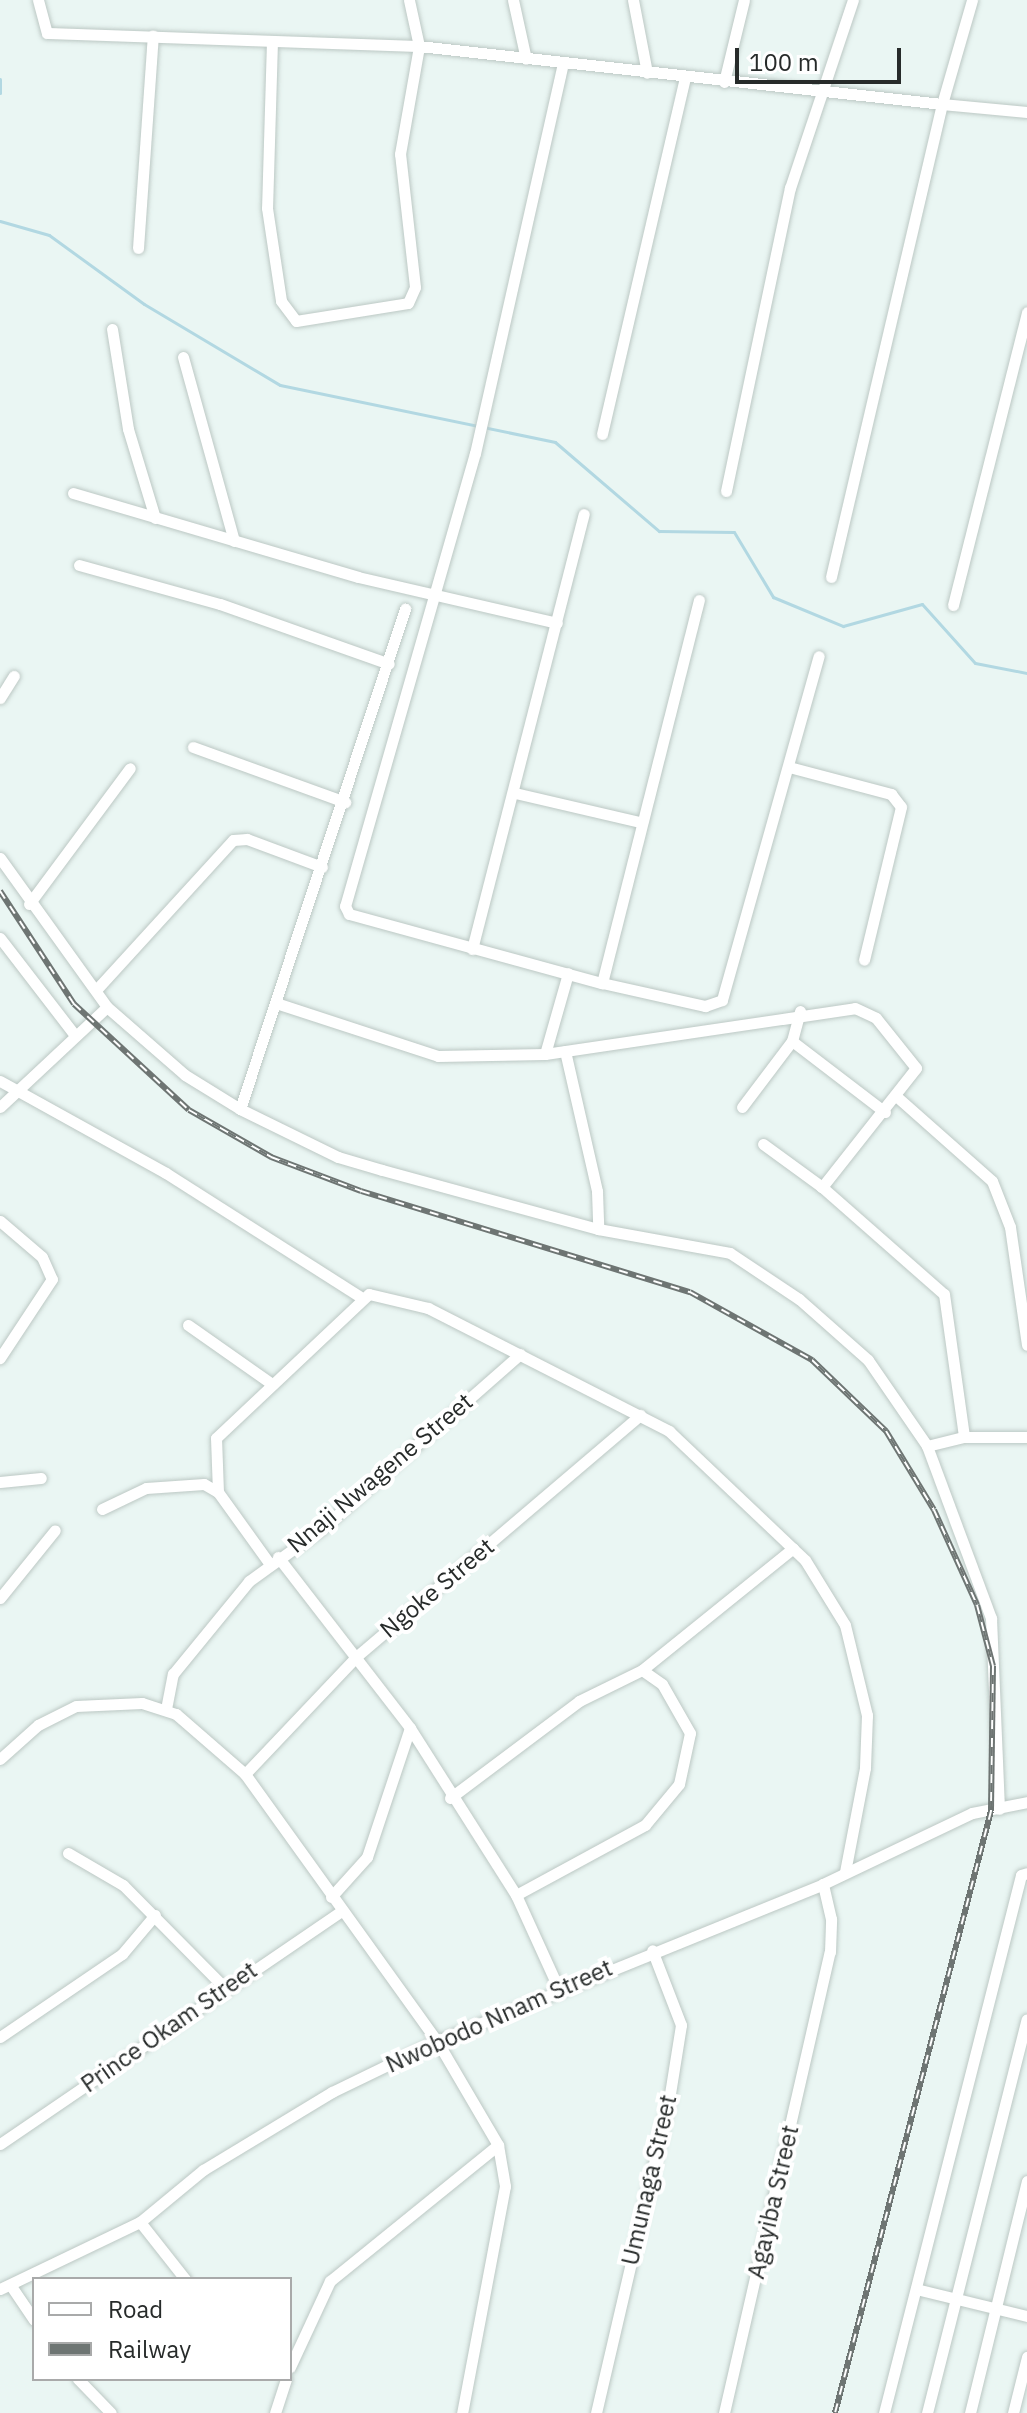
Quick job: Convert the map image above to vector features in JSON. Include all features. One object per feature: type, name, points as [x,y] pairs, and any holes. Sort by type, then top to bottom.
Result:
[{"type":"street","points":[[38,0],[47,33],[419,46],[819,93],[1027,112]]},
{"type":"street","points":[[272,41],[267,208],[281,301],[296,321],[408,303],[415,287],[400,154],[419,46],[409,0]]},
{"type":"street","points":[[513,0],[526,59]]},
{"type":"street","points":[[633,0],[647,73]]},
{"type":"street","points":[[724,82],[744,0]]},
{"type":"street","points":[[726,491],[790,188],[819,93],[853,0]]},
{"type":"street","points":[[831,577],[942,104],[972,0]]},
{"type":"street","points":[[138,248],[153,36]]},
{"type":"street","points":[[563,63],[475,453],[345,906],[357,919],[602,983],[705,1006],[722,1000],[819,656]]},
{"type":"street","points":[[602,434],[685,77]]},
{"type":"street","points":[[953,605],[1027,312]]},
{"type":"street","points":[[112,329],[128,429],[155,518]]},
{"type":"street","points":[[183,357],[234,541]]},
{"type":"street","points":[[73,493],[432,596],[557,623]]},
{"type":"street","points":[[472,949],[515,793],[584,514]]},
{"type":"street","points":[[79,565],[234,609],[389,664]]},
{"type":"street","points":[[602,983],[640,822],[699,600]]},
{"type":"street","points":[[240,1109],[279,1004],[405,609]]},
{"type":"street","points":[[0,698],[14,676]]},
{"type":"street","points":[[193,747],[345,802]]},
{"type":"street","points":[[789,767],[891,794],[901,807],[864,960]]},
{"type":"street","points":[[29,904],[130,768]]},
{"type":"street","points":[[515,793],[640,822]]},
{"type":"street","points":[[96,990],[233,840],[247,839],[322,867]]},
{"type":"street","points":[[0,858],[29,904],[107,1007],[185,1075],[240,1109],[338,1157],[598,1229],[730,1253],[799,1299],[868,1360],[927,1446],[991,1618],[999,1809]]},
{"type":"street","points":[[0,938],[74,1034]]},
{"type":"street","points":[[545,1054],[568,973]]},
{"type":"street","points":[[279,1004],[438,1056],[545,1054],[800,1011],[855,1008],[876,1018],[916,1068],[885,1112],[822,1187]]},
{"type":"street","points":[[0,1107],[74,1034],[107,1007]]},
{"type":"street","points":[[742,1107],[792,1041],[800,1011]]},
{"type":"street","points":[[792,1041],[885,1112]]},
{"type":"street","points":[[565,1051],[597,1191],[598,1229]]},
{"type":"street","points":[[0,1081],[13,1092],[166,1173],[361,1297]]},
{"type":"street","points":[[896,1096],[992,1181],[1010,1227],[1027,1345]]},
{"type":"street","points":[[763,1144],[822,1187],[944,1294],[964,1437]]},
{"type":"street","points":[[0,1221],[42,1257],[52,1279],[0,1358]]},
{"type":"street","points":[[218,1492],[213,1444],[361,1297],[377,1293],[428,1308],[640,1415],[693,1449],[793,1548],[845,1625],[864,1690],[865,1768],[845,1872]]},
{"type":"street","points":[[188,1325],[272,1384]]},
{"type":"street","name":"Nnaji Nwagene Street","points":[[166,1709],[173,1674],[273,1560],[321,1529],[520,1354]]},
{"type":"street","name":"Ngoke Street","points":[[245,1774],[357,1656],[640,1415]]},
{"type":"street","points":[[927,1446],[964,1437],[1027,1437]]},
{"type":"street","points":[[0,1482],[41,1478]]},
{"type":"street","points":[[102,1509],[146,1488],[204,1484],[218,1492],[357,1656],[410,1728],[450,1798],[516,1895],[558,1987]]},
{"type":"street","points":[[0,1598],[55,1530]]},
{"type":"street","points":[[450,1798],[579,1701],[642,1670],[793,1548]]},
{"type":"street","points":[[516,1895],[654,1818],[679,1784],[690,1733],[662,1684],[642,1670]]},
{"type":"street","points":[[0,1759],[38,1725],[76,1706],[116,1701],[166,1709],[245,1774],[340,1912],[437,2041],[498,2145],[504,2203],[462,2413]]},
{"type":"street","points":[[331,1897],[367,1857],[410,1728]]},
{"type":"street","name":"Nwobodo Nnam Street","points":[[5,2288],[140,2222],[203,2170],[332,2092],[437,2041],[558,1987],[823,1884],[972,1813],[1027,1802]]},
{"type":"street","points":[[68,1853],[123,1885],[224,1987]]},
{"type":"street","points":[[884,2413],[1021,1875],[1027,1873]]},
{"type":"street","name":"Agayiba Street","points":[[724,2413],[822,1990],[831,1919],[823,1884]]},
{"type":"street","name":"Prince Okam Street","points":[[0,2144],[224,1987],[340,1912]]},
{"type":"street","points":[[0,2037],[122,1954],[155,1915]]},
{"type":"street","name":"Umunaga Street","points":[[596,2413],[669,2100],[681,2025],[652,1950]]},
{"type":"street","points":[[927,2413],[1027,2019]]},
{"type":"street","points":[[292,2353],[330,2281],[498,2145]]},
{"type":"street","points":[[970,2413],[1027,2181]]},
{"type":"street","points":[[140,2222],[183,2277]]},
{"type":"street","points":[[5,2288],[32,2318]]},
{"type":"street","points":[[916,2289],[1027,2316]]},
{"type":"street","points":[[1013,2413],[1027,2357]]},
{"type":"street","points":[[80,2381],[111,2413]]},
{"type":"street","points":[[275,2413],[285,2381]]},
{"type":"waterway","points":[[0,79],[0,93]]},
{"type":"waterway","points":[[0,221],[49,235],[144,304],[280,385],[555,442],[659,531],[734,532],[773,597],[843,626],[922,604],[975,663],[1027,673]]},
{"type":"railway","points":[[0,891],[74,1004],[189,1110],[271,1157],[361,1191],[690,1292],[812,1360],[886,1431],[934,1510],[977,1605],[993,1666],[991,1811],[835,2413]]}]
